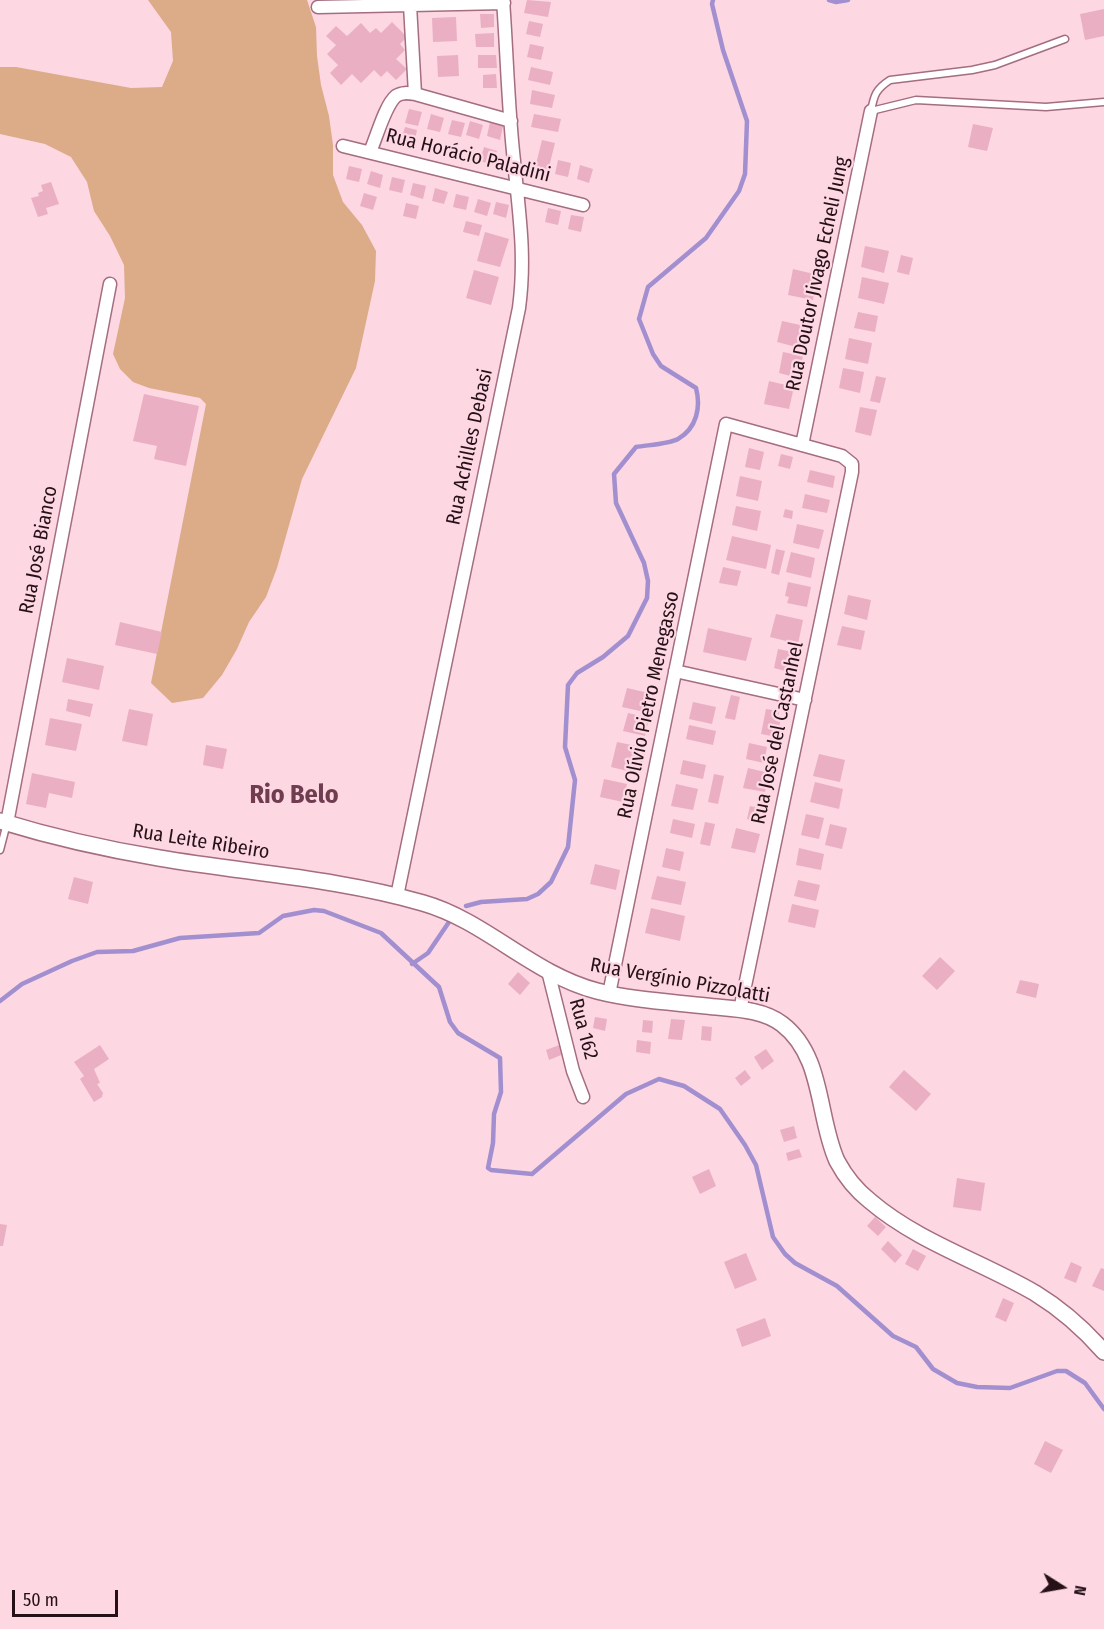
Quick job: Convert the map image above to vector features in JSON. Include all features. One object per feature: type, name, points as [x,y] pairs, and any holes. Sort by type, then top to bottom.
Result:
[{"type":"street","points":[[318,7],[504,1]]},
{"type":"street","name":"Rua Achilles Debasi","points":[[397,896],[519,308],[523,260],[504,1]]},
{"type":"street","points":[[410,5],[415,94]]},
{"type":"street","points":[[370,152],[393,99],[405,93],[511,121]]},
{"type":"street","name":"Rua Doutor Jivago Echeli Jung","points":[[802,445],[871,111]]},
{"type":"street","name":"Rua Horácio Paladini","points":[[343,146],[583,205]]},
{"type":"street","name":"Rua José Bianco","points":[[3,822],[110,284]]},
{"type":"street","name":"Rua Olívio Pietro Menegasso","points":[[609,994],[726,424],[802,445]]},
{"type":"street","name":"Rua José del Castanhel","points":[[740,1010],[850,483],[852,464],[849,459],[802,445]]},
{"type":"street","points":[[675,671],[805,700]]},
{"type":"street","name":"Rua Leite Ribeiro","points":[[3,822],[115,851],[334,884],[397,896]]},
{"type":"street","name":"Rua Vergínio Pizzolatti","points":[[397,896],[444,909],[463,918],[509,949],[548,971],[580,985],[609,994],[740,1010],[763,1015],[781,1023],[803,1048],[814,1078],[837,1160],[855,1188],[905,1227],[1036,1294],[1073,1321],[1104,1352]]},
{"type":"street","name":"Rua 162","points":[[548,971],[573,1071],[583,1097]]},
{"type":"lane","points":[[1065,39],[984,68],[890,80],[879,87],[874,94],[871,111],[916,100],[1046,107],[1104,102]]},
{"type":"lane","points":[[0,850],[3,822]]},
{"type":"shaded area","points":[[148,0],[307,0],[316,27],[321,85],[333,145],[333,175],[343,202],[362,225],[376,251],[375,281],[356,368],[302,479],[277,568],[266,597],[249,622],[222,675],[203,698],[172,703],[151,683],[206,404],[200,398],[149,388],[133,382],[120,369],[113,354],[125,298],[124,265],[110,236],[94,211],[87,182],[71,157],[45,144],[0,134],[0,67],[16,67],[131,88],[162,87],[173,61],[171,32]]},
{"type":"building","points":[[527,0],[551,2],[548,17],[524,13]]},
{"type":"building","points":[[1104,9],[1104,36],[1085,40],[1080,14]]},
{"type":"building","points":[[480,14],[494,14],[494,27],[481,28]]},
{"type":"building","points":[[456,17],[457,41],[433,42],[432,18]]},
{"type":"building","points":[[529,21],[543,24],[540,37],[526,34]]},
{"type":"building","points":[[392,22],[407,37],[400,44],[405,50],[396,59],[407,69],[396,80],[387,71],[381,77],[374,70],[361,83],[352,74],[341,85],[330,73],[338,65],[327,54],[336,45],[326,36],[336,26],[347,36],[361,23],[370,33],[376,28],[381,33]]},
{"type":"building","points":[[494,33],[494,47],[476,47],[475,34]]},
{"type":"building","points":[[530,44],[544,47],[541,60],[527,57]]},
{"type":"building","points":[[458,55],[459,76],[438,77],[437,56]]},
{"type":"building","points":[[478,55],[496,55],[497,68],[478,68]]},
{"type":"building","points":[[531,67],[553,72],[550,85],[528,80]]},
{"type":"building","points":[[496,74],[497,88],[483,88],[483,75]]},
{"type":"building","points":[[532,90],[555,95],[552,108],[530,104]]},
{"type":"building","points":[[409,109],[422,112],[418,126],[405,123]]},
{"type":"building","points":[[431,114],[444,118],[440,132],[427,129]]},
{"type":"building","points":[[534,114],[561,119],[558,132],[531,127]]},
{"type":"building","points":[[452,120],[465,123],[461,137],[448,134]]},
{"type":"building","points":[[470,121],[483,125],[479,139],[466,135]]},
{"type":"building","points":[[490,122],[503,126],[500,140],[487,136]]},
{"type":"building","points":[[973,124],[993,128],[987,151],[968,147]]},
{"type":"building","points":[[405,127],[417,130],[414,144],[401,141]]},
{"type":"building","points":[[542,140],[555,143],[547,175],[534,172]]},
{"type":"building","points":[[484,147],[497,151],[493,165],[480,161]]},
{"type":"building","points":[[558,160],[571,163],[568,177],[555,174]]},
{"type":"building","points":[[580,165],[593,169],[589,183],[577,179]]},
{"type":"building","points":[[349,166],[362,169],[359,182],[346,179]]},
{"type":"building","points":[[371,171],[383,175],[380,188],[367,184]]},
{"type":"building","points":[[392,177],[405,180],[402,193],[389,190]]},
{"type":"building","points":[[51,182],[59,204],[46,208],[48,214],[38,217],[31,198],[39,196],[38,193],[43,191],[41,185]]},
{"type":"building","points":[[413,183],[426,186],[423,199],[410,195]]},
{"type":"building","points":[[435,188],[448,192],[444,204],[432,201]]},
{"type":"building","points":[[364,193],[377,197],[373,210],[360,206]]},
{"type":"building","points":[[456,194],[469,197],[466,210],[453,207]]},
{"type":"building","points":[[478,199],[491,203],[487,216],[474,212]]},
{"type":"building","points":[[496,202],[509,205],[506,218],[493,214]]},
{"type":"building","points":[[406,203],[419,206],[416,219],[403,216]]},
{"type":"building","points":[[548,208],[561,211],[558,225],[545,222]]},
{"type":"building","points":[[571,215],[584,217],[581,232],[568,229]]},
{"type":"building","points":[[466,221],[482,225],[479,236],[463,232]]},
{"type":"building","points":[[485,232],[509,239],[500,267],[477,261]]},
{"type":"building","points":[[865,246],[889,251],[884,273],[861,267]]},
{"type":"building","points":[[901,255],[913,258],[909,275],[897,272]]},
{"type":"building","points":[[793,269],[818,275],[813,300],[788,295]]},
{"type":"building","points":[[474,270],[499,277],[491,305],[466,298]]},
{"type":"building","points":[[862,277],[889,283],[884,304],[858,298]]},
{"type":"building","points":[[858,312],[878,316],[875,332],[854,328]]},
{"type":"building","points":[[782,321],[809,327],[804,349],[777,342]]},
{"type":"building","points":[[849,338],[872,343],[868,364],[845,359]]},
{"type":"building","points":[[783,352],[803,356],[798,378],[779,373]]},
{"type":"building","points":[[843,368],[864,372],[860,393],[839,388]]},
{"type":"building","points":[[876,376],[886,378],[880,403],[870,401]]},
{"type":"building","points":[[769,381],[794,387],[789,409],[764,404]]},
{"type":"building","points":[[144,394],[199,406],[186,466],[154,459],[157,446],[133,441]]},
{"type":"building","points":[[860,407],[877,410],[871,436],[855,432]]},
{"type":"building","points":[[749,448],[764,452],[760,470],[745,467]]},
{"type":"building","points":[[781,454],[793,457],[790,469],[778,466]]},
{"type":"building","points":[[810,470],[835,476],[833,488],[807,482]]},
{"type":"building","points":[[740,476],[762,481],[758,501],[736,496]]},
{"type":"building","points":[[805,494],[830,500],[827,513],[802,508]]},
{"type":"building","points":[[736,506],[761,511],[757,531],[732,525]]},
{"type":"building","points":[[785,509],[793,511],[792,519],[783,517]]},
{"type":"building","points":[[797,524],[824,530],[819,549],[793,543]]},
{"type":"building","points":[[732,536],[771,545],[766,569],[726,560]]},
{"type":"building","points":[[776,549],[785,551],[779,575],[771,573]]},
{"type":"building","points":[[791,552],[815,558],[811,578],[786,572]]},
{"type":"building","points":[[723,567],[741,571],[737,586],[719,583]]},
{"type":"building","points":[[788,582],[811,587],[807,607],[787,603],[789,597],[785,596]]},
{"type":"building","points":[[848,595],[871,600],[867,620],[844,614]]},
{"type":"building","points":[[776,614],[803,620],[798,644],[770,637]]},
{"type":"building","points":[[120,622],[162,632],[157,654],[115,645]]},
{"type":"building","points":[[842,626],[865,631],[861,650],[837,645]]},
{"type":"building","points":[[708,628],[752,638],[746,661],[703,652]]},
{"type":"building","points":[[778,649],[798,653],[793,673],[774,668]]},
{"type":"building","points":[[67,658],[104,666],[99,690],[62,682]]},
{"type":"building","points":[[627,688],[653,694],[649,713],[622,707]]},
{"type":"building","points":[[731,695],[740,697],[735,720],[725,718]]},
{"type":"building","points":[[68,699],[93,704],[90,717],[66,711]]},
{"type":"building","points":[[693,702],[716,707],[712,724],[689,719]]},
{"type":"building","points":[[129,709],[153,714],[147,746],[122,741]]},
{"type":"building","points":[[766,709],[779,711],[778,717],[781,718],[777,737],[761,734]]},
{"type":"building","points":[[628,713],[649,718],[645,736],[623,731]]},
{"type":"building","points":[[50,718],[82,724],[76,751],[45,745]]},
{"type":"building","points":[[689,725],[716,731],[713,745],[686,739]]},
{"type":"building","points":[[617,742],[646,748],[640,774],[611,767]]},
{"type":"building","points":[[749,743],[767,747],[764,763],[746,759]]},
{"type":"building","points":[[206,745],[227,749],[223,769],[203,765]]},
{"type":"building","points":[[819,754],[845,760],[840,782],[813,776]]},
{"type":"building","points":[[683,760],[706,765],[703,779],[680,774]]},
{"type":"building","points":[[748,768],[769,773],[765,792],[743,788]]},
{"type":"building","points":[[32,773],[75,782],[72,798],[49,793],[46,808],[26,804]]},
{"type":"building","points":[[714,774],[724,776],[718,804],[708,802]]},
{"type":"building","points":[[604,779],[627,784],[623,802],[600,797]]},
{"type":"building","points":[[815,782],[843,789],[839,809],[810,802]]},
{"type":"building","points":[[676,784],[698,789],[693,810],[671,806]]},
{"type":"building","points":[[750,806],[764,809],[761,822],[747,819]]},
{"type":"building","points":[[806,814],[824,818],[819,839],[801,835]]},
{"type":"building","points":[[673,819],[695,824],[692,838],[670,833]]},
{"type":"building","points":[[705,822],[715,824],[710,846],[700,844]]},
{"type":"building","points":[[830,824],[847,828],[842,849],[825,845]]},
{"type":"building","points":[[736,828],[760,834],[755,853],[731,848]]},
{"type":"building","points":[[666,848],[684,852],[680,871],[662,867]]},
{"type":"building","points":[[799,848],[824,854],[821,870],[796,865]]},
{"type":"building","points":[[595,864],[620,870],[616,890],[590,884]]},
{"type":"building","points":[[657,876],[686,882],[681,905],[651,899]]},
{"type":"building","points":[[74,877],[93,882],[88,904],[68,899]]},
{"type":"building","points":[[798,880],[820,885],[816,901],[794,896]]},
{"type":"building","points":[[792,904],[819,910],[815,928],[788,922]]},
{"type":"building","points":[[651,908],[685,916],[680,941],[645,933]]},
{"type":"building","points":[[940,957],[955,971],[937,990],[922,976]]},
{"type":"building","points":[[518,972],[530,983],[520,995],[508,984]]},
{"type":"building","points":[[1020,980],[1039,984],[1036,998],[1016,993]]},
{"type":"building","points":[[595,1017],[607,1019],[605,1031],[593,1028]]},
{"type":"building","points":[[671,1019],[685,1020],[682,1040],[668,1039]]},
{"type":"building","points":[[643,1020],[653,1021],[652,1033],[642,1032]]},
{"type":"building","points":[[702,1026],[712,1027],[711,1041],[701,1040]]},
{"type":"building","points":[[637,1040],[651,1042],[650,1054],[636,1052]]},
{"type":"building","points":[[562,1044],[566,1053],[549,1060],[546,1050]]},
{"type":"building","points":[[100,1045],[109,1059],[94,1069],[100,1083],[97,1084],[103,1093],[102,1097],[94,1102],[80,1079],[84,1076],[74,1062]]},
{"type":"building","points":[[766,1049],[774,1061],[762,1070],[754,1057]]},
{"type":"building","points":[[745,1070],[751,1078],[741,1086],[735,1078]]},
{"type":"building","points":[[904,1070],[931,1094],[916,1111],[889,1087]]},
{"type":"building","points":[[794,1126],[797,1138],[784,1142],[780,1130]]},
{"type":"building","points":[[799,1149],[802,1157],[788,1161],[786,1153]]},
{"type":"building","points":[[709,1169],[716,1186],[700,1194],[692,1177]]},
{"type":"building","points":[[957,1178],[985,1183],[981,1211],[953,1207]]},
{"type":"building","points":[[875,1217],[886,1227],[878,1236],[867,1226]]},
{"type":"building","points":[[0,1224],[7,1225],[3,1246],[0,1246]]},
{"type":"building","points":[[888,1241],[902,1255],[895,1263],[881,1249]]},
{"type":"building","points":[[913,1249],[926,1256],[918,1271],[905,1264]]},
{"type":"building","points":[[746,1253],[757,1280],[735,1289],[724,1262]]},
{"type":"building","points":[[1071,1262],[1082,1267],[1076,1283],[1064,1278]]},
{"type":"building","points":[[1101,1268],[1104,1269],[1104,1291],[1092,1286]]},
{"type":"building","points":[[1003,1298],[1014,1303],[1006,1322],[995,1317]]},
{"type":"building","points":[[765,1318],[771,1336],[742,1347],[736,1329]]},
{"type":"building","points":[[1045,1441],[1063,1450],[1051,1473],[1034,1464]]},
{"type":"waterway","points":[[466,906],[481,902],[527,899],[538,894],[551,882],[568,847],[575,780],[565,747],[568,685],[577,673],[603,657],[628,636],[647,598],[648,581],[644,563],[616,503],[614,474],[636,447],[669,442],[678,439],[690,429],[698,410],[698,402],[696,388],[661,366],[653,354],[639,319],[648,287],[706,238],[739,191],[745,174],[747,121],[723,50],[713,0]]},
{"type":"waterway","points":[[829,0],[836,2],[848,0]]},
{"type":"waterway","points":[[0,1001],[22,984],[97,952],[133,951],[180,938],[259,933],[283,916],[314,910],[324,911],[381,933],[439,987],[450,1022],[458,1033],[500,1058],[501,1092],[494,1114],[493,1143],[488,1168],[491,1170],[532,1174],[626,1094],[659,1079],[684,1086],[720,1109],[745,1145],[756,1165],[773,1237],[785,1254],[795,1263],[837,1286],[893,1336],[916,1347],[933,1369],[957,1383],[977,1387],[1010,1388],[1057,1371],[1066,1371],[1085,1383],[1104,1409]]},
{"type":"waterway","points":[[412,964],[428,953],[449,922]]},
{"type":"district","name":"Rio Belo","points":[[294,796]]}]
